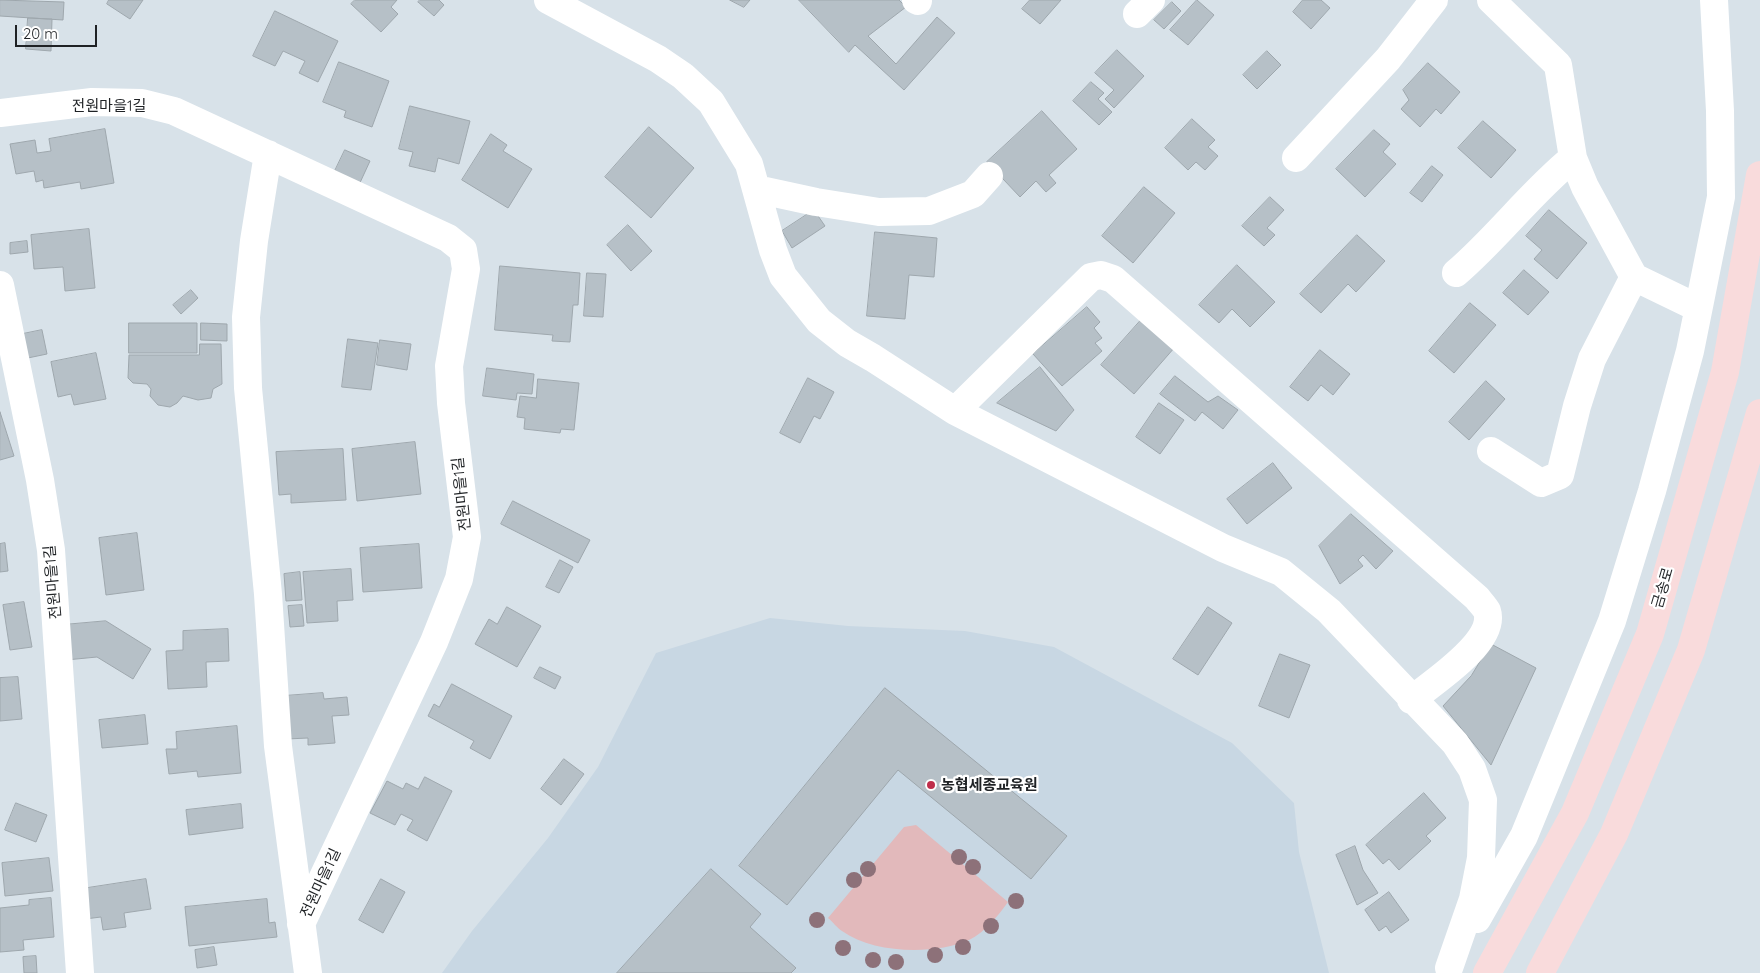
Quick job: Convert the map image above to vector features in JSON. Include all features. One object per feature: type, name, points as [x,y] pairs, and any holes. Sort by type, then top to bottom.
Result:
[{"type":"main road","name":"금송로","points":[[1487,973],[1575,813],[1650,634],[1725,372],[1760,175]]},
{"type":"main road","points":[[1540,973],[1614,834],[1691,650],[1760,413]]},
{"type":"street","points":[[548,0],[650,54],[682,76],[711,102],[730,130],[749,164],[773,250],[783,276],[819,321],[847,343],[955,411],[1223,548],[1281,572],[1329,611],[1455,743],[1472,769],[1483,800],[1481,858],[1473,899],[1447,971]]},
{"type":"street","points":[[1296,158],[1388,59],[1434,0]]},
{"type":"street","points":[[1491,0],[1558,65],[1573,158],[1585,187],[1634,277],[1698,308]]},
{"type":"street","points":[[1447,971],[1524,836],[1612,621],[1652,491],[1690,351],[1721,197],[1720,111],[1714,0]]},
{"type":"street","name":"전원마을1길","points":[[0,114],[92,102],[142,102],[174,111],[448,238],[464,250],[466,269],[449,366],[451,402],[467,537],[459,579],[434,642],[302,924]]},
{"type":"street","name":"전원마을1길","points":[[268,154],[254,241],[246,317],[248,388],[268,594],[278,746],[308,973]]},
{"type":"street","points":[[1456,273],[1486,248],[1557,171],[1573,158]]},
{"type":"street","points":[[756,189],[816,202],[879,212],[928,211],[973,194],[989,176]]},
{"type":"street","points":[[955,411],[1091,277],[1101,275],[1113,279],[1477,598],[1487,611],[1487,624],[1482,638],[1469,653],[1412,700]]},
{"type":"street","points":[[1491,451],[1541,483],[1560,475],[1577,406],[1592,359],[1634,277]]},
{"type":"street","name":"전원마을1길","points":[[0,285],[40,480],[52,550],[80,973]]},
{"type":"shaded area","name":"농협세종교육원","points":[[770,618],[848,626],[965,631],[1054,647],[1232,743],[1294,803],[1299,852],[1329,973],[442,973],[472,931],[548,838],[598,767],[656,653]]},
{"type":"shaded area","points":[[916,825],[1008,902],[991,923],[975,937],[955,945],[939,948],[905,950],[887,948],[855,939],[840,930],[828,918],[904,827]]},
{"type":"building","points":[[0,0],[64,2],[63,20],[0,16]]},
{"type":"building","points":[[109,0],[143,0],[130,19],[107,4]]},
{"type":"building","points":[[355,0],[397,0],[391,7],[398,14],[381,32],[351,4]]},
{"type":"building","points":[[420,0],[439,0],[444,5],[434,16],[418,2]]},
{"type":"building","points":[[730,0],[750,0],[744,7]]},
{"type":"building","points":[[799,0],[899,0],[906,7],[868,36],[896,64],[937,17],[955,33],[904,90],[855,45],[849,52]]},
{"type":"building","points":[[1030,0],[1061,0],[1040,24],[1022,9]]},
{"type":"building","points":[[1197,0],[1214,15],[1188,45],[1170,30]]},
{"type":"building","points":[[1303,0],[1321,0],[1330,8],[1311,29],[1293,12]]},
{"type":"building","points":[[1172,2],[1181,11],[1164,29],[1154,20]]},
{"type":"building","points":[[275,11],[338,41],[318,82],[299,73],[305,61],[283,51],[275,66],[253,56]]},
{"type":"building","points":[[28,18],[52,19],[51,51],[26,49]]},
{"type":"building","points":[[1117,50],[1144,76],[1114,108],[1105,99],[1114,90],[1095,73]]},
{"type":"building","points":[[1267,51],[1281,65],[1257,89],[1243,75]]},
{"type":"building","points":[[339,62],[389,81],[372,127],[344,117],[346,111],[323,102]]},
{"type":"building","points":[[1428,63],[1460,92],[1441,114],[1436,109],[1420,127],[1401,109],[1409,100],[1403,90]]},
{"type":"building","points":[[1091,82],[1104,93],[1098,99],[1112,112],[1099,125],[1073,101]]},
{"type":"building","points":[[410,106],[470,121],[459,164],[438,158],[435,172],[409,166],[413,152],[399,149]]},
{"type":"building","points":[[1042,111],[1077,149],[1049,175],[1056,183],[1046,192],[1036,181],[1020,197],[987,162]]},
{"type":"building","points":[[1192,119],[1215,140],[1208,147],[1218,156],[1205,170],[1196,162],[1188,170],[1165,148]]},
{"type":"building","points":[[1483,121],[1516,150],[1491,178],[1458,148]]},
{"type":"building","points":[[649,127],[694,168],[651,218],[605,177]]},
{"type":"building","points":[[105,129],[114,183],[81,189],[80,182],[44,188],[43,180],[36,182],[34,171],[16,174],[10,144],[35,140],[37,153],[51,151],[49,139]]},
{"type":"building","points":[[1374,130],[1390,144],[1383,152],[1396,164],[1365,197],[1336,169]]},
{"type":"building","points":[[491,134],[507,145],[503,151],[532,169],[508,208],[462,180]]},
{"type":"building","points":[[345,150],[370,161],[358,187],[333,175]]},
{"type":"building","points":[[1432,166],[1443,175],[1422,202],[1410,193]]},
{"type":"building","points":[[1144,187],[1175,213],[1133,263],[1102,236]]},
{"type":"building","points":[[1270,197],[1284,210],[1267,228],[1275,235],[1264,246],[1242,226]]},
{"type":"building","points":[[814,210],[825,226],[792,248],[782,231]]},
{"type":"building","points":[[1549,210],[1587,243],[1557,279],[1534,259],[1542,250],[1526,236]]},
{"type":"building","points":[[628,225],[652,251],[631,271],[607,245]]},
{"type":"building","points":[[89,229],[95,288],[65,291],[63,267],[34,269],[31,235]]},
{"type":"building","points":[[875,232],[937,238],[934,277],[909,275],[905,319],[867,316]]},
{"type":"building","points":[[1357,235],[1385,261],[1356,292],[1348,284],[1321,313],[1300,294]]},
{"type":"building","points":[[27,241],[28,252],[10,254],[10,243]]},
{"type":"building","points":[[1237,265],[1275,302],[1250,327],[1232,309],[1219,323],[1199,305]]},
{"type":"building","points":[[500,266],[580,273],[578,305],[573,305],[570,342],[552,341],[553,335],[495,330]]},
{"type":"building","points":[[1524,270],[1549,292],[1528,315],[1503,293]]},
{"type":"building","points":[[587,273],[606,274],[603,317],[584,316]]},
{"type":"building","points":[[191,290],[198,298],[181,314],[173,305]]},
{"type":"building","points":[[1470,303],[1496,325],[1454,373],[1429,351]]},
{"type":"building","points":[[1087,307],[1100,322],[1094,328],[1102,338],[1095,343],[1102,351],[1062,386],[1033,354]]},
{"type":"building","points":[[1142,319],[1175,347],[1134,394],[1101,365]]},
{"type":"building","points":[[129,323],[197,323],[197,353],[129,353]]},
{"type":"building","points":[[201,323],[227,324],[227,341],[201,340]]},
{"type":"building","points":[[42,330],[47,354],[23,359],[18,335]]},
{"type":"building","points":[[348,339],[378,343],[371,390],[342,387]]},
{"type":"building","points":[[380,340],[411,344],[407,370],[377,365]]},
{"type":"building","points":[[200,344],[221,344],[222,384],[213,389],[211,398],[198,400],[183,396],[170,407],[158,405],[150,396],[151,389],[147,384],[133,383],[128,378],[129,355],[199,355]]},
{"type":"building","points":[[1320,350],[1350,374],[1333,395],[1321,385],[1308,401],[1290,387]]},
{"type":"building","points":[[96,353],[106,399],[74,405],[71,394],[58,397],[51,362]]},
{"type":"building","points":[[1040,367],[1074,410],[1056,431],[997,403]]},
{"type":"building","points":[[487,368],[534,374],[532,394],[517,393],[516,400],[483,396]]},
{"type":"building","points":[[1175,376],[1208,402],[1218,396],[1238,410],[1223,429],[1202,412],[1195,421],[1160,394]]},
{"type":"building","points":[[808,378],[834,392],[820,419],[814,416],[800,443],[780,433]]},
{"type":"building","points":[[538,379],[579,383],[574,430],[561,429],[560,433],[524,429],[525,418],[517,417],[520,396],[536,398]]},
{"type":"building","points":[[1486,381],[1505,399],[1469,440],[1449,422]]},
{"type":"building","points":[[1159,403],[1184,420],[1160,454],[1136,437]]},
{"type":"building","points":[[0,412],[14,456],[0,460]]},
{"type":"building","points":[[415,442],[421,494],[357,501],[352,449]]},
{"type":"building","points":[[343,449],[346,500],[291,503],[291,494],[279,495],[276,452]]},
{"type":"building","points":[[1273,463],[1292,488],[1247,524],[1227,499]]},
{"type":"building","points":[[513,501],[590,540],[578,563],[501,524]]},
{"type":"building","points":[[1351,514],[1393,551],[1376,569],[1363,555],[1358,560],[1363,566],[1340,584],[1319,546]]},
{"type":"building","points":[[137,533],[144,590],[106,595],[99,538]]},
{"type":"building","points":[[5,543],[8,571],[0,572],[0,544]]},
{"type":"building","points":[[419,544],[422,588],[363,592],[360,548]]},
{"type":"building","points":[[560,560],[573,567],[559,593],[546,587]]},
{"type":"building","points":[[351,569],[353,600],[337,601],[338,621],[307,623],[303,572]]},
{"type":"building","points":[[300,572],[302,600],[286,601],[284,574]]},
{"type":"building","points":[[24,602],[32,647],[10,650],[3,605]]},
{"type":"building","points":[[302,605],[304,626],[290,627],[288,606]]},
{"type":"building","points":[[507,607],[541,626],[517,667],[475,644],[489,619],[497,624]]},
{"type":"building","points":[[1208,607],[1232,623],[1198,675],[1173,659]]},
{"type":"building","points":[[106,621],[151,649],[133,679],[97,657],[66,660],[63,625]]},
{"type":"building","points":[[228,629],[229,661],[206,662],[207,687],[168,689],[166,651],[183,650],[183,631]]},
{"type":"building","points":[[1491,644],[1536,668],[1491,765],[1443,706],[1471,676]]},
{"type":"building","points":[[1280,654],[1310,665],[1289,718],[1259,706]]},
{"type":"building","points":[[540,667],[561,677],[555,689],[534,678]]},
{"type":"building","points":[[18,677],[22,719],[0,721],[0,678]]},
{"type":"building","points":[[452,684],[512,716],[490,759],[470,748],[474,741],[428,716],[434,704],[439,707]]},
{"type":"building","points":[[885,688],[1067,836],[1031,879],[898,770],[787,905],[739,866]]},
{"type":"building","points":[[323,693],[324,699],[347,697],[349,715],[332,716],[335,743],[308,745],[308,738],[287,739],[284,696]]},
{"type":"building","points":[[145,715],[148,744],[102,748],[99,720]]},
{"type":"building","points":[[237,726],[241,773],[198,777],[197,771],[169,774],[166,749],[177,749],[176,732]]},
{"type":"building","points":[[564,759],[584,774],[561,805],[541,789]]},
{"type":"building","points":[[425,777],[452,791],[427,841],[407,830],[413,820],[401,814],[395,825],[370,813],[387,781],[403,789],[406,783],[418,789]]},
{"type":"building","points":[[1424,793],[1446,818],[1426,836],[1431,841],[1399,870],[1389,859],[1383,864],[1366,845]]},
{"type":"building","points":[[16,803],[47,815],[36,842],[5,830]]},
{"type":"building","points":[[241,804],[243,828],[189,835],[186,810]]},
{"type":"building","points":[[1355,846],[1363,870],[1378,893],[1357,905],[1336,855]]},
{"type":"building","points":[[49,858],[53,891],[5,896],[2,863]]},
{"type":"building","points":[[711,869],[761,914],[750,927],[796,968],[791,973],[617,973]]},
{"type":"building","points":[[146,879],[151,909],[124,913],[126,927],[103,930],[101,917],[85,919],[81,889]]},
{"type":"building","points":[[381,879],[405,892],[383,933],[359,920]]},
{"type":"building","points":[[1389,892],[1409,920],[1391,933],[1386,926],[1379,931],[1365,910]]},
{"type":"building","points":[[51,898],[54,937],[23,940],[24,950],[0,952],[0,908],[29,905],[29,900]]},
{"type":"building","points":[[267,899],[269,923],[275,922],[277,937],[189,946],[185,907]]},
{"type":"building","points":[[214,947],[217,965],[197,968],[195,950]]},
{"type":"building","points":[[36,956],[37,973],[24,973],[23,957]]},
{"type":"place","name":"농협세종교육원","points":[[931,785]]}]
